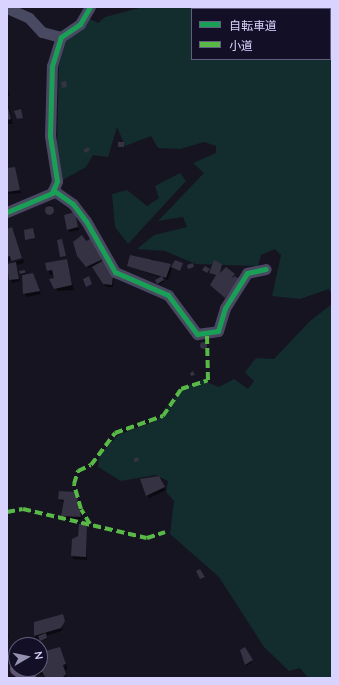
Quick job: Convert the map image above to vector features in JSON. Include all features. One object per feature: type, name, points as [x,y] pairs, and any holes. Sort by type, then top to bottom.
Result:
[{"type":"street","points":[[7,212],[53,190],[57,181],[50,136],[52,66],[61,38],[80,24],[90,7]]},
{"type":"street","points":[[7,8],[29,18],[42,32],[61,38]]},
{"type":"street","points":[[53,190],[73,204],[86,221],[115,272],[168,295],[197,334],[218,331],[225,308],[247,273],[266,269]]},
{"type":"green space","points":[[143,7],[332,7],[332,296],[329,289],[300,299],[272,296],[281,255],[275,249],[261,255],[258,266],[196,264],[165,251],[137,249],[154,235],[187,227],[183,217],[158,221],[204,173],[193,163],[216,153],[216,146],[204,142],[180,149],[158,148],[151,136],[125,146],[117,127],[108,157],[93,155],[86,167],[61,181],[57,147],[59,65],[67,39],[88,18],[98,23],[105,17]]},
{"type":"green space","points":[[180,173],[186,181],[128,244],[115,227],[112,194],[127,190],[147,206],[159,198],[155,186]]},
{"type":"green space","points":[[332,304],[332,678],[308,678],[300,668],[289,671],[264,647],[219,577],[170,534],[174,501],[166,492],[168,481],[156,475],[121,481],[98,467],[99,456],[118,435],[156,421],[183,388],[201,380],[219,387],[234,379],[248,389],[254,381],[245,372],[256,358],[274,359],[310,321]]},
{"type":"building","points":[[66,81],[67,87],[62,88],[61,82]]},
{"type":"building","points":[[7,103],[11,119],[7,120]]},
{"type":"building","points":[[21,109],[23,118],[17,119],[14,111]]},
{"type":"building","points":[[118,142],[124,142],[124,147],[118,147]]},
{"type":"building","points":[[88,147],[90,150],[86,153],[83,150]]},
{"type":"building","points":[[15,167],[20,190],[7,192],[7,168]]},
{"type":"building","points":[[49,205],[54,210],[49,215],[44,210]]},
{"type":"building","points":[[75,212],[78,227],[67,230],[64,215]]},
{"type":"building","points":[[12,227],[22,258],[11,261],[10,256],[7,257],[7,229]]},
{"type":"building","points":[[33,228],[35,238],[25,240],[24,230]]},
{"type":"building","points":[[82,235],[86,241],[92,238],[101,254],[101,260],[86,267],[77,256],[73,242]]},
{"type":"building","points":[[62,239],[66,256],[60,257],[57,240]]},
{"type":"building","points":[[130,255],[171,264],[166,278],[127,266]]},
{"type":"building","points":[[67,259],[72,285],[54,289],[49,279],[54,278],[52,270],[47,271],[45,263]]},
{"type":"building","points":[[104,260],[113,275],[112,285],[103,284],[92,267]]},
{"type":"building","points":[[175,260],[183,263],[180,271],[171,267]]},
{"type":"building","points":[[214,260],[222,264],[220,273],[226,267],[235,274],[231,278],[235,276],[239,279],[225,298],[210,285],[216,275],[209,273]]},
{"type":"building","points":[[16,262],[19,279],[9,280],[7,264]]},
{"type":"building","points":[[193,263],[194,267],[188,269],[187,265]]},
{"type":"building","points":[[205,266],[210,269],[207,273],[202,270]]},
{"type":"building","points":[[25,270],[25,273],[20,274],[19,271]]},
{"type":"building","points":[[33,273],[40,291],[23,294],[22,275]]},
{"type":"building","points":[[89,276],[92,284],[86,287],[83,279]]},
{"type":"building","points":[[162,276],[164,280],[157,284],[155,280]]},
{"type":"building","points":[[203,341],[206,342],[206,348],[203,349],[200,348],[199,345],[200,342]]},
{"type":"building","points":[[193,371],[195,375],[191,376],[190,373]]},
{"type":"building","points":[[138,457],[139,461],[134,462],[134,458]]},
{"type":"building","points":[[159,476],[165,487],[146,496],[140,479]]},
{"type":"building","points":[[59,491],[76,492],[81,517],[61,516],[64,500],[58,499]]},
{"type":"building","points":[[79,524],[87,524],[86,557],[71,556],[72,539],[78,536]]},
{"type":"building","points":[[200,569],[205,577],[200,579],[196,571]]},
{"type":"building","points":[[63,614],[65,621],[61,628],[34,636],[34,622]]},
{"type":"building","points":[[46,633],[47,637],[38,637]]},
{"type":"building","points":[[60,647],[66,664],[63,665],[66,674],[63,677],[46,678],[45,677],[48,677],[48,650]]},
{"type":"building","points":[[245,647],[253,660],[245,665],[240,650]]},
{"type":"marked path","points":[[90,524],[81,509],[74,484],[78,471],[91,465],[115,433],[163,416],[181,389],[208,380],[207,335]]},
{"type":"marked path","points":[[7,512],[23,509],[147,538],[165,532]]},
{"type":"cycle path","points":[[7,212],[52,193],[57,181],[50,136],[52,66],[61,37],[80,24],[90,7]]},
{"type":"cycle path","points":[[53,190],[73,204],[86,221],[115,272],[168,295],[197,334],[218,331],[225,308],[247,273],[266,269]]}]
